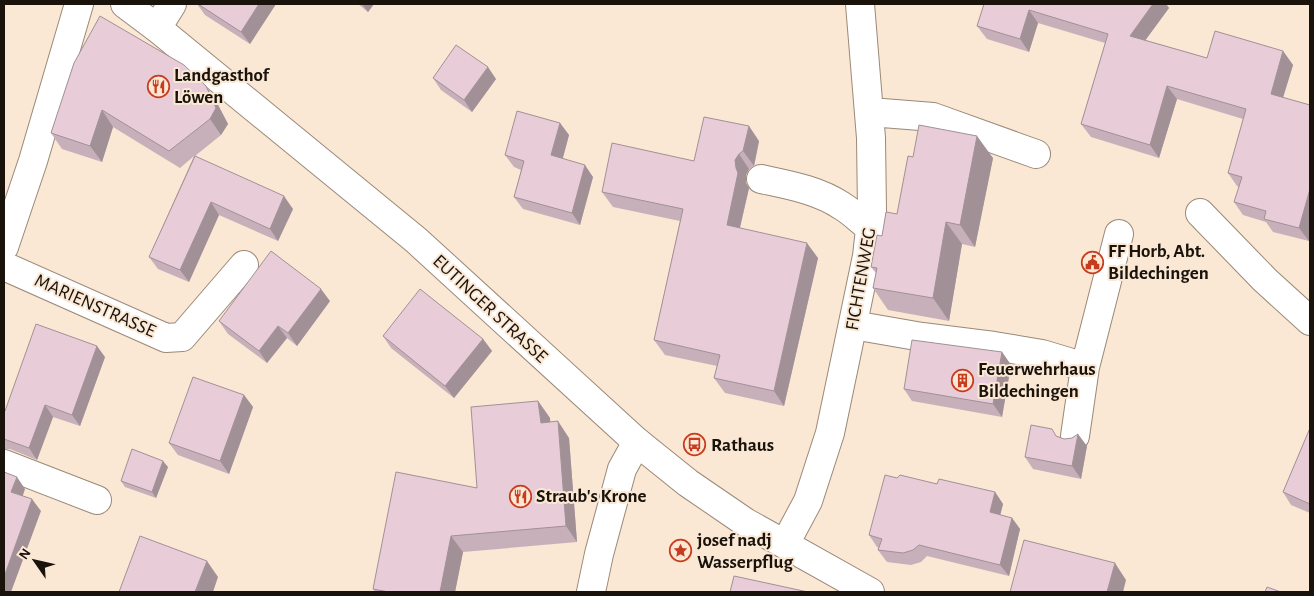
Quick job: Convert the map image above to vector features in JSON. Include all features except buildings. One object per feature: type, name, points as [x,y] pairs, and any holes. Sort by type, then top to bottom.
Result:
[{"type":"street","points":[[4,247],[33,161],[78,4]]},
{"type":"street","name":"EUTINGER STRASSE","points":[[125,4],[157,28],[416,240],[637,442],[688,482],[737,516],[870,592]]},
{"type":"street","points":[[157,28],[172,4]]},
{"type":"street","name":"FICHTENWEG","points":[[785,544],[808,501],[822,463],[867,256],[872,211],[870,112],[860,4]]},
{"type":"street","points":[[870,112],[933,117],[1036,154]]},
{"type":"street","points":[[760,179],[822,194],[843,206],[870,228]]},
{"type":"street","points":[[1200,213],[1265,280],[1310,321]]},
{"type":"street","points":[[1075,436],[1085,367],[1119,234]]},
{"type":"street","name":"MARIENSTRASSE","points":[[4,266],[166,338],[182,337],[244,265]]},
{"type":"street","points":[[853,325],[1042,354],[1085,367]]},
{"type":"street","points":[[591,592],[622,469],[637,442]]},
{"type":"street","points":[[4,464],[97,500]]},
{"type":"place","name":"Landgasthof Löwen","points":[[158,86]]},
{"type":"place","name":"FF Horb, Abt. Bildechingen","points":[[1092,262]]},
{"type":"place","name":"Feuerwehrhaus Bildechingen","points":[[962,380]]},
{"type":"place","name":"Rathaus","points":[[695,445]]},
{"type":"place","name":"Straub's Krone","points":[[520,496]]},
{"type":"place","name":"josef nadj Wasserpflug","points":[[681,551]]}]
